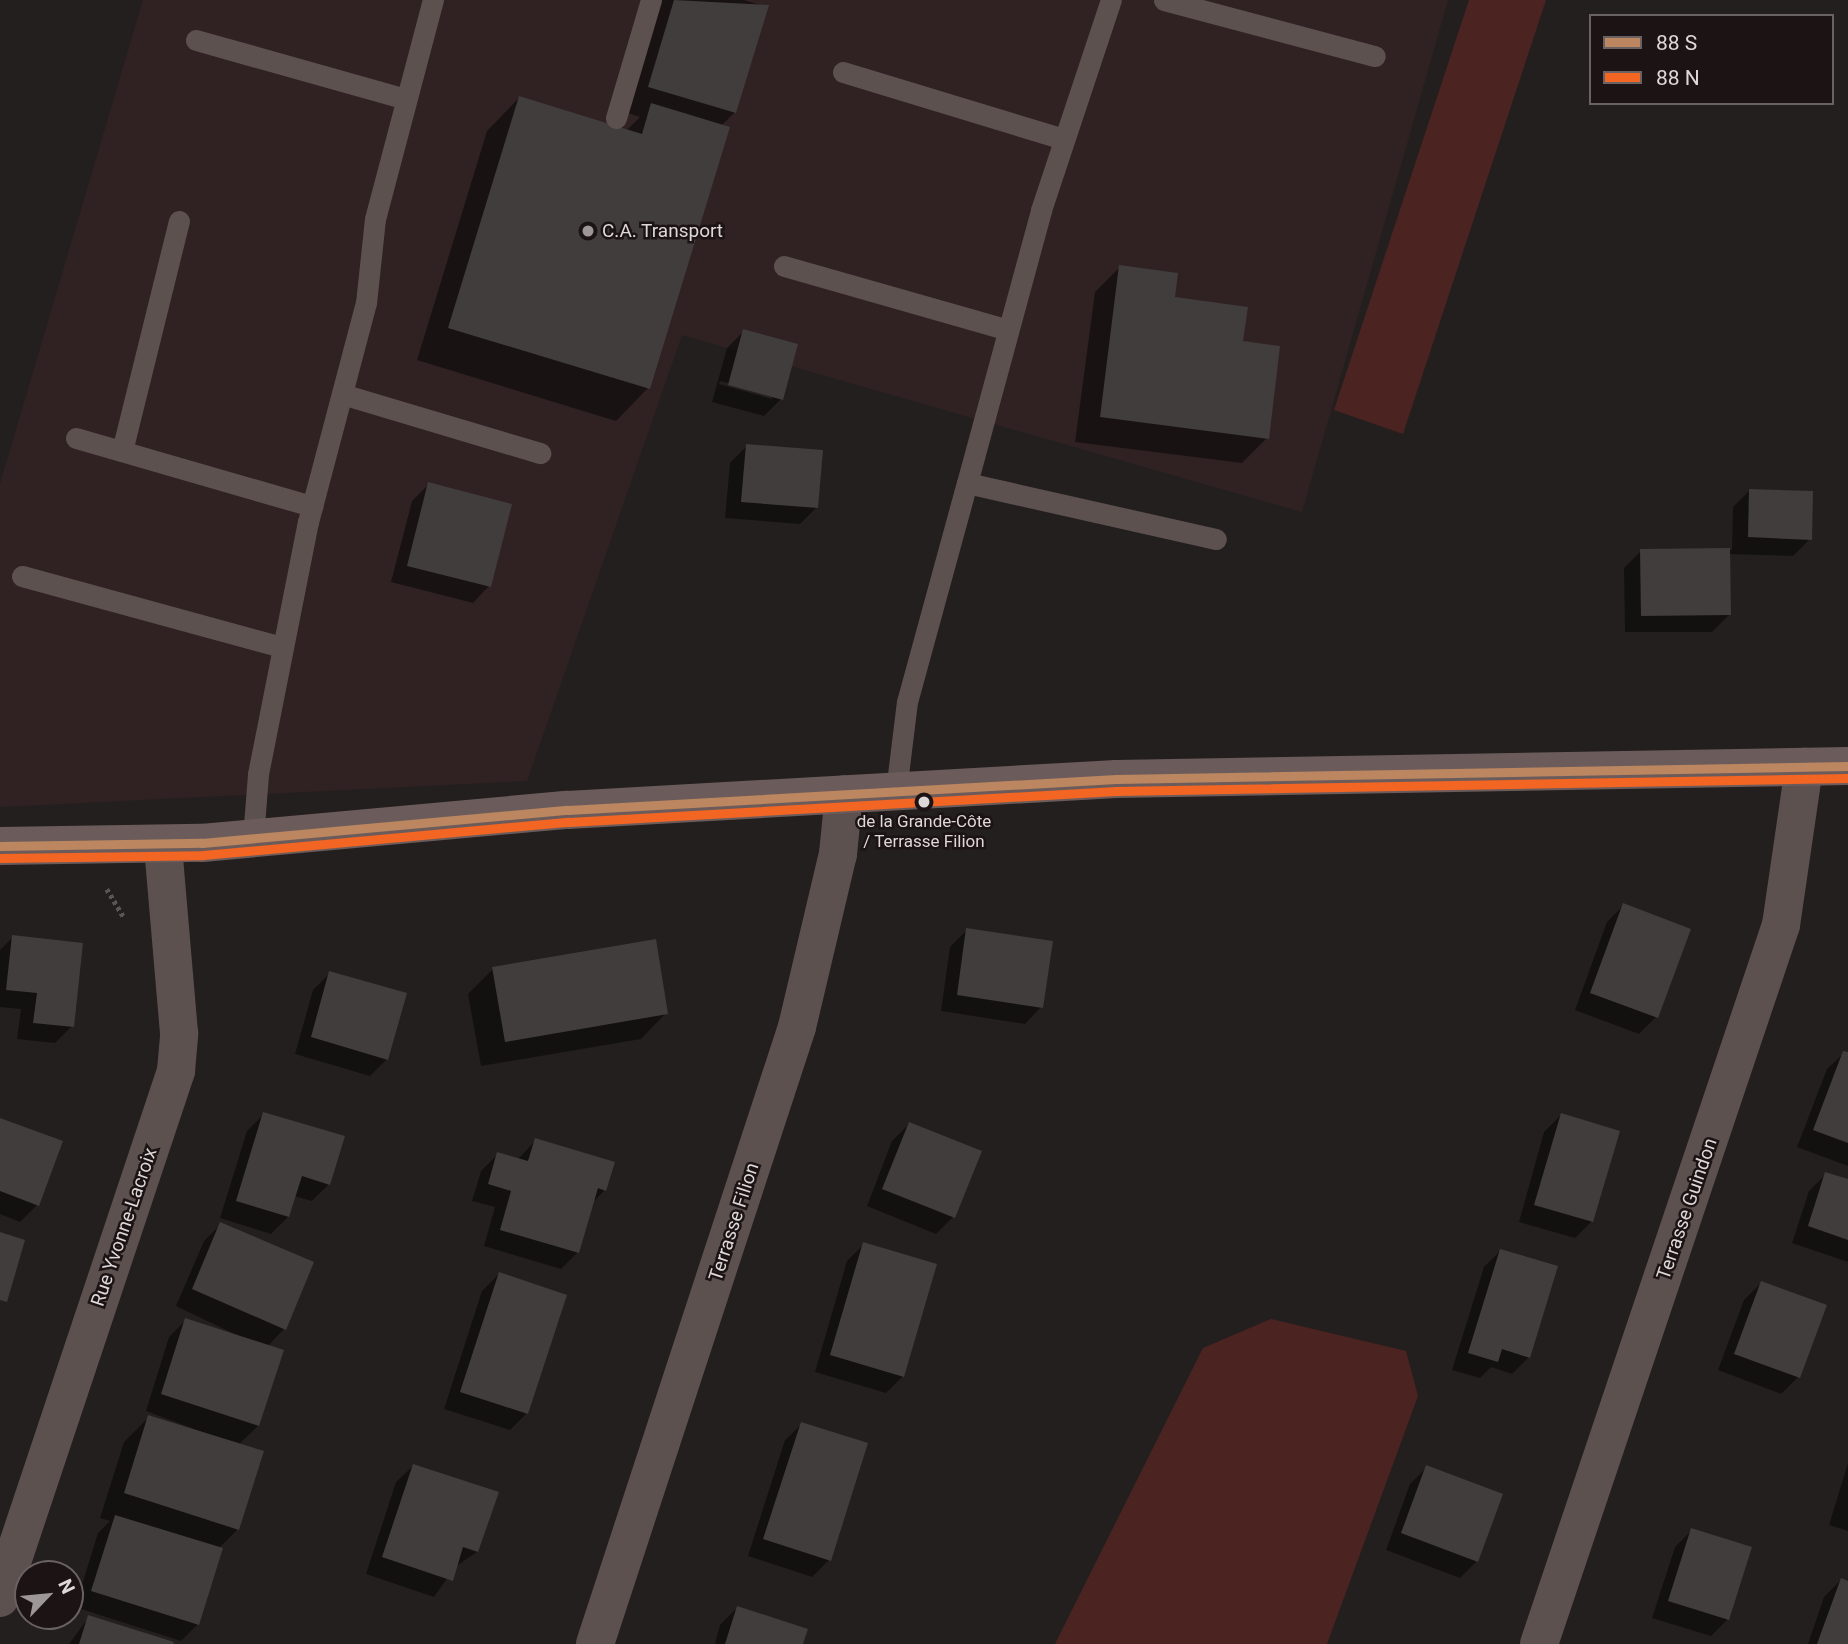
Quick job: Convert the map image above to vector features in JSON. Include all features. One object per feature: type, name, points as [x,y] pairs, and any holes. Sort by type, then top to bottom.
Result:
[{"type":"main road","points":[[0,846],[163,845],[844,794],[1116,779],[1848,766]]},
{"type":"street","name":"Terrasse Guindon","points":[[1539,1644],[1772,955],[1804,767]]},
{"type":"street","name":"Terrasse Filion","points":[[595,1644],[797,1027],[838,854],[844,794]]},
{"type":"street","name":"Rue Yvonne-Lacroix","points":[[0,1598],[176,1071],[179,1033],[163,845]]},
{"type":"lane","points":[[253,838],[253,807],[282,647],[312,506],[366,303],[375,219],[433,0]]},
{"type":"lane","points":[[616,118],[651,0]]},
{"type":"lane","points":[[896,791],[907,702],[1008,330],[1064,139],[1111,0]]},
{"type":"lane","points":[[1164,0],[1375,57]]},
{"type":"lane","points":[[196,40],[406,99]]},
{"type":"lane","points":[[843,72],[1064,139]]},
{"type":"lane","points":[[122,451],[179,221]]},
{"type":"lane","points":[[784,266],[1008,330]]},
{"type":"lane","points":[[342,394],[540,453]]},
{"type":"lane","points":[[76,439],[312,506]]},
{"type":"lane","points":[[967,484],[1216,539]]},
{"type":"lane","points":[[22,576],[282,647]]},
{"type":"path","points":[[104,886],[127,928]]},
{"type":"shaded area","points":[[143,0],[1448,0],[1302,512],[682,335],[527,781],[0,807],[0,484]]},
{"type":"shaded area","points":[[1469,0],[1546,0],[1403,434],[1334,410]]},
{"type":"shaded area","points":[[1271,1319],[1406,1351],[1418,1396],[1327,1644],[1055,1644],[1203,1348]]},
{"type":"building","points":[[674,0],[769,5],[736,113],[648,87]]},
{"type":"building","name":"C.A. Transport","points":[[519,96],[642,134],[651,103],[730,127],[650,389],[448,328]]},
{"type":"building","points":[[1119,265],[1178,273],[1175,297],[1248,307],[1243,341],[1280,346],[1269,439],[1100,417]]},
{"type":"building","points":[[743,329],[798,344],[783,400],[728,385]]},
{"type":"building","points":[[746,444],[823,450],[818,508],[741,502]]},
{"type":"building","points":[[428,482],[512,504],[491,587],[407,566]]},
{"type":"building","points":[[1749,489],[1813,491],[1812,540],[1748,537]]},
{"type":"building","points":[[1730,548],[1731,615],[1641,616],[1640,549]]},
{"type":"building","points":[[1623,903],[1691,929],[1658,1018],[1590,993]]},
{"type":"building","points":[[966,928],[1053,941],[1043,1008],[957,995]]},
{"type":"building","points":[[12,935],[83,943],[74,1027],[33,1023],[37,993],[6,990]]},
{"type":"building","points":[[656,939],[668,1014],[505,1042],[492,967]]},
{"type":"building","points":[[329,971],[407,993],[388,1060],[311,1037]]},
{"type":"building","points":[[1843,1051],[1848,1052],[1848,1143],[1813,1130]]},
{"type":"building","points":[[263,1112],[345,1136],[330,1185],[302,1176],[289,1217],[236,1201]]},
{"type":"building","points":[[1561,1113],[1620,1131],[1593,1222],[1534,1205]]},
{"type":"building","points":[[0,1118],[63,1141],[39,1206],[0,1191]]},
{"type":"building","points":[[909,1122],[982,1151],[955,1218],[882,1189]]},
{"type":"building","points":[[535,1138],[615,1162],[606,1191],[598,1188],[579,1253],[500,1230],[511,1191],[488,1184],[497,1152],[528,1161]]},
{"type":"building","points":[[1825,1172],[1848,1179],[1848,1240],[1808,1226]]},
{"type":"building","points":[[220,1222],[314,1262],[286,1330],[192,1289]]},
{"type":"building","points":[[0,1232],[25,1240],[7,1302],[0,1300]]},
{"type":"building","points":[[863,1242],[937,1264],[904,1377],[830,1355]]},
{"type":"building","points":[[1500,1249],[1558,1266],[1530,1358],[1502,1349],[1498,1362],[1468,1353]]},
{"type":"building","points":[[499,1272],[567,1295],[528,1414],[460,1392]]},
{"type":"building","points":[[1761,1281],[1827,1305],[1800,1378],[1734,1354]]},
{"type":"building","points":[[185,1318],[284,1350],[259,1426],[161,1394]]},
{"type":"building","points":[[148,1415],[264,1451],[239,1530],[124,1493]]},
{"type":"building","points":[[801,1422],[868,1443],[831,1561],[763,1539]]},
{"type":"building","points":[[413,1464],[499,1492],[478,1552],[463,1547],[453,1581],[382,1557]]},
{"type":"building","points":[[1426,1465],[1503,1494],[1478,1562],[1401,1533]]},
{"type":"building","points":[[115,1515],[223,1548],[199,1625],[91,1591]]},
{"type":"building","points":[[1691,1528],[1752,1547],[1729,1620],[1668,1601]]},
{"type":"building","points":[[1841,1578],[1848,1581],[1848,1644],[1817,1644]]},
{"type":"building","points":[[737,1606],[808,1629],[803,1644],[725,1644]]},
{"type":"building","points":[[88,1615],[174,1642],[79,1644]]},
{"type":"transit line","points":[[0,846],[202,843],[568,810],[1116,779],[1848,766]]},
{"type":"transit line","points":[[0,858],[203,855],[569,822],[1116,791],[1848,778]]},
{"type":"place","name":"C.A. Transport","points":[[588,231]]},
{"type":"place","name":"de la Grande-Côte / Terrasse Filion","points":[[924,802]]}]
